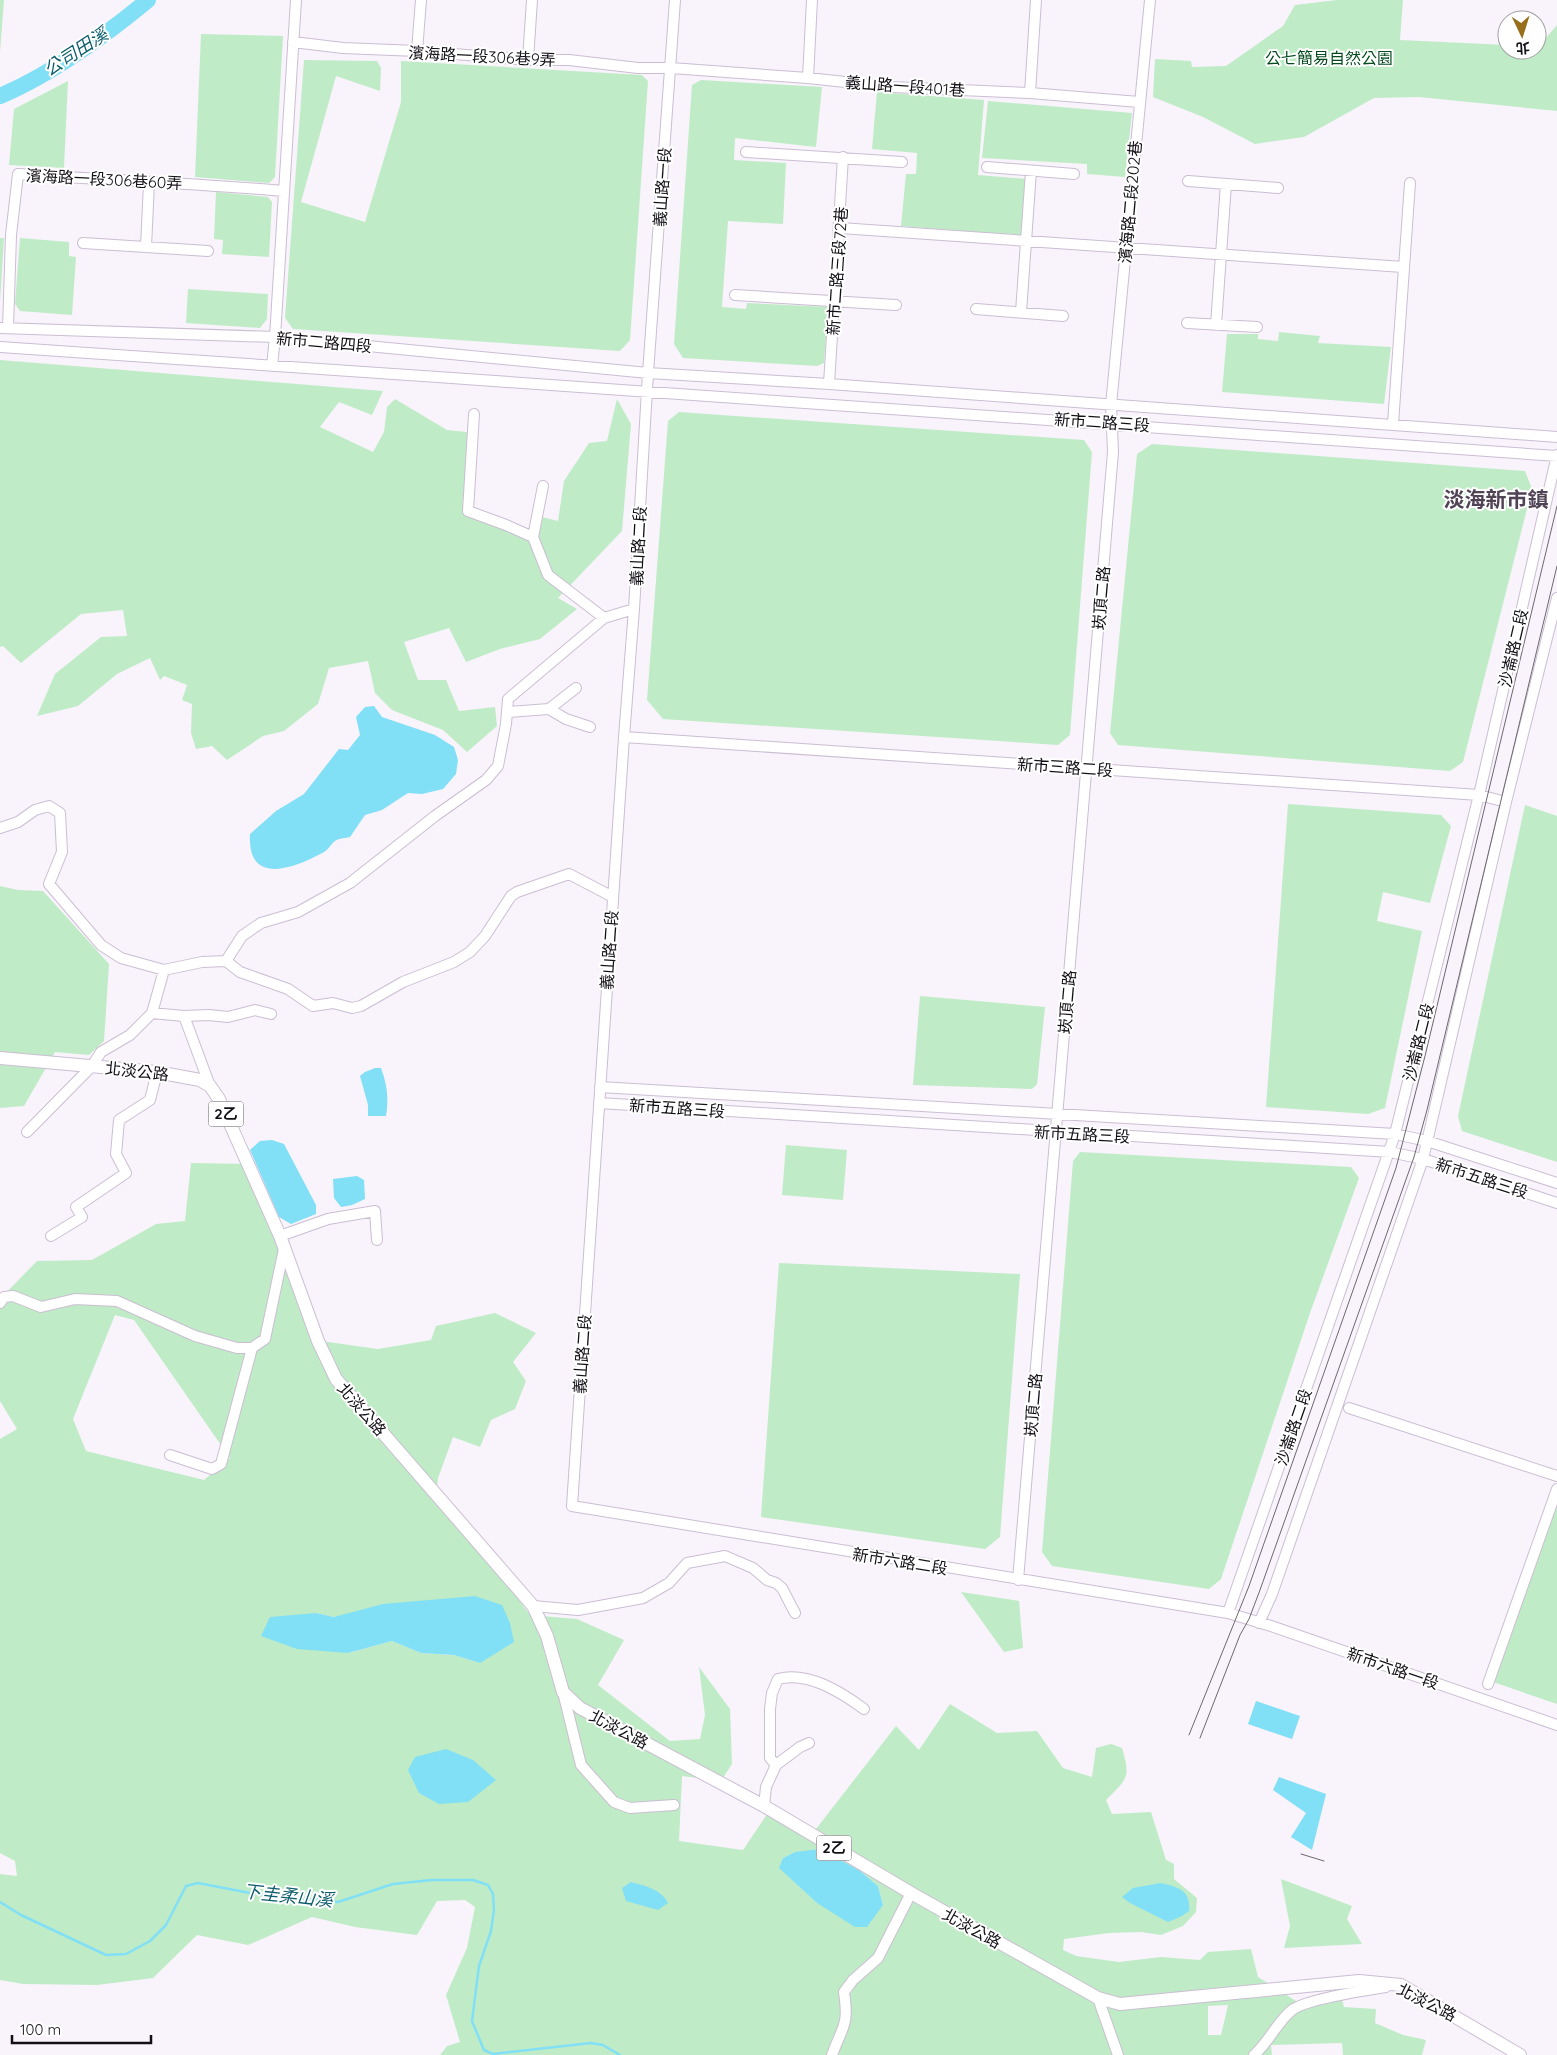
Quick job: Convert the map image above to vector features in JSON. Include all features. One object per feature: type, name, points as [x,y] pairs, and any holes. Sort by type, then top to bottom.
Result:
[{"type":"main road","name":"北淡公路","points":[[0,1058],[156,1072],[200,1080],[210,1086],[219,1099],[280,1236],[318,1342],[336,1380],[533,1606],[546,1636],[563,1692],[580,1708],[764,1806],[911,1893],[1098,1998],[1120,2004],[1359,1981],[1401,1984],[1520,2055]]},
{"type":"street","points":[[272,366],[276,337],[283,191],[296,0]]},
{"type":"street","points":[[417,52],[421,0]]},
{"type":"street","points":[[528,60],[532,0]]},
{"type":"street","name":"義山路一段","points":[[648,393],[672,68],[675,0]]},
{"type":"street","points":[[808,78],[812,0]]},
{"type":"street","points":[[1030,93],[1036,0]]},
{"type":"street","name":"濱海路二段202巷","points":[[1113,422],[1111,405],[1150,0]]},
{"type":"street","name":"濱海路一段306巷9弄","points":[[292,42],[343,48],[528,60],[569,60],[638,68],[672,68]]},
{"type":"street","name":"義山路一段401巷","points":[[672,68],[808,78],[892,87],[1030,93],[1139,102]]},
{"type":"street","points":[[746,152],[902,162]]},
{"type":"street","name":"新市二路三段72巷","points":[[829,384],[843,157]]},
{"type":"street","points":[[987,168],[1074,174]]},
{"type":"street","points":[[1021,312],[1031,171]]},
{"type":"street","name":"濱海路一段306巷60弄","points":[[4,328],[18,174],[149,183],[219,185],[283,191]]},
{"type":"street","points":[[1188,181],[1278,188]]},
{"type":"street","points":[[146,247],[149,183]]},
{"type":"street","points":[[1393,424],[1410,183]]},
{"type":"street","points":[[1216,325],[1226,184]]},
{"type":"street","points":[[840,228],[1403,267]]},
{"type":"street","points":[[83,243],[208,251]]},
{"type":"street","points":[[735,295],[896,305]]},
{"type":"street","points":[[976,308],[1063,316]]},
{"type":"street","points":[[1187,323],[1257,327]]},
{"type":"street","name":"新市二路四段","points":[[4,328],[276,337],[648,373]]},
{"type":"street","name":"新市二路四段","points":[[0,347],[648,393]]},
{"type":"street","name":"新市二路三段","points":[[648,373],[829,384],[1557,437]]},
{"type":"street","name":"新市二路三段","points":[[648,393],[1113,422],[1557,456]]},
{"type":"street","name":"義山路二段","points":[[572,1506],[648,393]]},
{"type":"street","points":[[474,414],[468,511],[506,524],[533,537]]},
{"type":"street","name":"崁頂二路","points":[[1018,1580],[1087,769],[1113,452],[1113,422]]},
{"type":"street","name":"沙崙路二段","points":[[1228,1613],[1390,1152],[1479,795],[1557,456]]},
{"type":"street","points":[[543,486],[533,537],[548,575],[604,618]]},
{"type":"street","name":"沙崙路二段","points":[[1423,1159],[1506,802],[1557,598]]},
{"type":"street","points":[[226,961],[242,936],[261,924],[298,912],[350,883],[435,816],[486,780],[498,766],[508,712],[508,698],[604,618],[634,609]]},
{"type":"street","points":[[508,712],[549,709],[576,688]]},
{"type":"street","points":[[549,709],[566,719],[590,727]]},
{"type":"street","name":"新市三路二段","points":[[624,737],[1479,795],[1506,802]]},
{"type":"street","points":[[0,828],[18,822],[35,810],[49,806],[60,813],[62,852],[49,884],[101,944],[121,958],[164,970],[202,962],[226,961],[240,972],[288,989],[313,1006],[333,1003],[352,1008],[361,1006],[403,982],[454,962],[470,952],[485,936],[511,896],[517,892],[570,874],[613,898]]},
{"type":"street","points":[[27,1132],[92,1066],[100,1052],[130,1035],[152,1013],[164,970]]},
{"type":"street","points":[[152,1013],[228,1017],[255,1010],[271,1014]]},
{"type":"street","points":[[184,1016],[210,1086]]},
{"type":"street","points":[[51,1236],[82,1217],[76,1207],[126,1173],[116,1154],[119,1120],[150,1100],[156,1072]]},
{"type":"street","name":"新市五路三段","points":[[600,1087],[1395,1134],[1427,1141],[1557,1183]]},
{"type":"street","name":"新市五路三段","points":[[599,1103],[1390,1152],[1423,1159],[1557,1203]]},
{"type":"street","points":[[1259,1623],[1275,1585],[1423,1159]]},
{"type":"street","points":[[280,1236],[328,1219],[375,1210],[377,1240]]},
{"type":"street","points":[[0,1303],[4,1297],[13,1296],[40,1307],[75,1299],[117,1301],[195,1336],[237,1348],[252,1348],[265,1339],[284,1249]]},
{"type":"street","points":[[170,1454],[212,1469],[221,1464],[252,1348]]},
{"type":"street","points":[[1348,1408],[1557,1476]]},
{"type":"street","points":[[1488,1684],[1557,1489]]},
{"type":"street","name":"新市六路二段","points":[[572,1506],[1228,1613]]},
{"type":"street","points":[[533,1606],[578,1610],[643,1598],[669,1583],[686,1563],[725,1556],[753,1568],[767,1580],[776,1583],[782,1588],[795,1613]]},
{"type":"street","name":"新市六路一段","points":[[1228,1613],[1557,1724]]},
{"type":"street","points":[[776,1765],[770,1758],[770,1708],[772,1693],[778,1680],[787,1677],[813,1681],[847,1696],[864,1709]]},
{"type":"street","points":[[563,1692],[581,1765],[614,1802],[630,1808],[674,1805]]},
{"type":"street","points":[[764,1806],[766,1787],[776,1765],[800,1747],[808,1744]]},
{"type":"street","points":[[832,2055],[844,2030],[847,2014],[844,1992],[853,1980],[878,1958],[911,1893]]},
{"type":"street","points":[[1254,2055],[1264,2046],[1292,2009],[1330,1998],[1401,1984]]},
{"type":"street","points":[[1098,1998],[1118,2055]]},
{"type":"green space","points":[[0,0],[4,0],[0,52]]},
{"type":"green space","name":"公七簡易自然公園","points":[[1337,0],[1403,0],[1400,40],[1497,45],[1497,60],[1547,60],[1547,37],[1557,25],[1557,111],[1419,97],[1374,98],[1304,137],[1255,144],[1203,117],[1153,97],[1155,59],[1191,61],[1192,67],[1226,66],[1283,26],[1295,5]]},
{"type":"green space","points":[[201,34],[283,36],[275,177],[269,183],[195,177]]},
{"type":"green space","points":[[304,60],[377,61],[381,68],[380,91],[336,76],[301,202],[365,222],[401,102],[401,61],[642,75],[648,81],[630,340],[620,351],[293,329],[285,318]]},
{"type":"green space","points":[[701,80],[822,87],[816,147],[735,138],[734,160],[786,163],[783,224],[728,221],[722,307],[746,309],[747,303],[828,307],[824,363],[817,366],[683,358],[674,344],[692,85]]},
{"type":"green space","points":[[68,81],[64,168],[9,165],[14,109]]},
{"type":"green space","points":[[877,92],[984,100],[978,175],[1027,179],[1022,236],[901,226],[906,174],[916,174],[917,153],[872,149]]},
{"type":"green space","points":[[988,101],[1132,113],[1125,177],[1087,174],[1087,164],[982,158]]},
{"type":"green space","points":[[216,192],[268,197],[272,202],[269,257],[222,254],[223,240],[214,239]]},
{"type":"green space","points":[[0,238],[4,238],[0,302]]},
{"type":"green space","points":[[20,238],[69,242],[69,256],[76,257],[72,315],[20,311],[15,304]]},
{"type":"green space","points":[[188,289],[268,294],[267,319],[260,328],[186,323]]},
{"type":"green space","points":[[1279,332],[1320,336],[1318,343],[1391,347],[1384,404],[1222,392],[1227,334],[1258,334],[1258,339],[1278,341]]},
{"type":"green space","points":[[0,360],[383,391],[372,415],[339,402],[320,427],[373,452],[384,432],[387,407],[395,399],[447,430],[476,433],[464,512],[527,536],[542,517],[558,521],[564,481],[589,443],[607,441],[617,399],[631,424],[622,531],[558,598],[577,609],[540,639],[500,649],[466,662],[449,628],[404,642],[418,680],[446,680],[459,711],[495,707],[497,726],[467,752],[443,730],[392,710],[375,693],[368,661],[329,668],[318,704],[284,731],[263,736],[227,760],[212,746],[196,749],[191,733],[192,704],[182,700],[187,685],[164,676],[160,680],[150,658],[117,674],[78,706],[37,716],[55,674],[101,637],[127,636],[123,610],[81,614],[21,663],[3,646],[0,647]]},
{"type":"green space","points":[[679,412],[1084,440],[1092,452],[1070,735],[1058,745],[663,719],[647,700],[668,421]]},
{"type":"green space","points":[[1152,444],[1525,471],[1532,489],[1463,762],[1450,771],[1118,745],[1110,733],[1137,454]]},
{"type":"green space","points":[[1288,804],[1441,815],[1451,826],[1430,903],[1383,892],[1377,921],[1422,931],[1385,1108],[1368,1114],[1266,1107]]},
{"type":"green space","points":[[1525,805],[1557,816],[1557,1162],[1462,1131],[1458,1116]]},
{"type":"green space","points":[[0,886],[18,890],[43,891],[109,964],[104,1041],[89,1055],[55,1052],[24,1106],[0,1108]]},
{"type":"green space","points":[[920,996],[1045,1007],[1037,1084],[1032,1089],[913,1085]]},
{"type":"green space","points":[[786,1145],[847,1150],[843,1200],[782,1195]]},
{"type":"green space","points":[[1080,1152],[1351,1167],[1359,1178],[1310,1313],[1221,1579],[1209,1589],[1052,1566],[1042,1552],[1073,1161]]},
{"type":"green space","points":[[191,1163],[251,1164],[321,1341],[378,1349],[431,1340],[436,1326],[495,1313],[536,1333],[513,1362],[526,1381],[515,1409],[491,1420],[480,1447],[453,1437],[438,1478],[436,1500],[501,1576],[530,1615],[577,1619],[624,1640],[598,1685],[670,1741],[700,1739],[705,1715],[699,1667],[730,1709],[732,1764],[721,1781],[682,1776],[679,1841],[743,1850],[774,1804],[816,1829],[896,1726],[919,1750],[950,1704],[997,1733],[1037,1731],[1063,1768],[1092,1777],[1096,1748],[1111,1744],[1122,1748],[1126,1766],[1123,1782],[1106,1800],[1112,1814],[1151,1812],[1166,1860],[1174,1864],[1174,1879],[1197,1898],[1196,1912],[1183,1926],[1161,1935],[1141,1932],[1109,1933],[1064,1939],[1063,1950],[1076,1956],[1119,1962],[1161,1957],[1200,1960],[1208,1952],[1251,1949],[1258,1977],[1296,2001],[1342,1999],[1344,2007],[1376,2009],[1375,2023],[1403,2035],[1426,2040],[1422,2055],[1343,2055],[1342,2043],[1271,2045],[1272,2055],[440,2055],[447,2046],[460,2042],[446,1995],[467,1948],[475,1907],[465,1900],[437,1901],[417,1935],[355,1927],[312,1917],[248,1945],[197,1935],[153,1978],[97,1985],[23,1984],[0,1980],[0,1874],[17,1876],[15,1861],[0,1853],[0,1439],[17,1429],[0,1401],[0,1299],[37,1261],[92,1260],[156,1224],[185,1221]],"holes":[[[115,1315],[134,1320],[230,1458],[204,1480],[86,1451],[73,1419]],[[475,1596],[480,1663],[454,1655],[421,1653],[392,1641],[348,1653],[316,1613],[334,1617]],[[795,1852],[860,1871],[878,1886],[883,1905],[833,1911],[817,1903],[780,1868],[783,1858]],[[1228,2005],[1221,2035],[1208,2035],[1208,2006]]]},
{"type":"green space","points":[[779,1263],[1020,1274],[1000,1537],[985,1549],[761,1517]]},
{"type":"green space","points":[[1557,1499],[1557,1704],[1493,1682]]},
{"type":"green space","points":[[961,1592],[1019,1601],[1023,1648],[1004,1652]]},
{"type":"green space","points":[[1281,1879],[1352,1906],[1347,1919],[1362,1944],[1284,1948],[1290,1926]]},
{"type":"water","points":[[374,706],[382,717],[435,735],[454,747],[458,760],[456,774],[443,789],[422,794],[408,793],[382,810],[365,815],[350,837],[337,840],[326,851],[312,858],[287,867],[275,869],[264,867],[256,861],[251,851],[250,834],[276,811],[304,794],[339,749],[348,750],[360,735],[356,717],[365,707]]},
{"type":"water","points":[[375,1068],[381,1068],[385,1080],[387,1091],[386,1116],[368,1116],[368,1105],[360,1076]]},
{"type":"water","points":[[272,1140],[284,1144],[316,1205],[316,1214],[291,1224],[279,1217],[250,1150],[260,1141]]},
{"type":"water","points":[[357,1176],[364,1180],[365,1199],[352,1205],[341,1207],[334,1198],[333,1179]]},
{"type":"water","points":[[475,1596],[502,1605],[510,1623],[514,1642],[480,1663],[454,1655],[421,1653],[392,1641],[348,1653],[297,1649],[261,1636],[270,1617],[316,1613],[334,1617],[383,1604]]},
{"type":"water","points":[[1256,1701],[1300,1716],[1292,1739],[1248,1724]]},
{"type":"water","points":[[446,1749],[473,1760],[496,1780],[468,1802],[439,1804],[419,1793],[408,1770],[415,1757]]},
{"type":"water","points":[[1279,1777],[1326,1794],[1312,1850],[1291,1837],[1306,1813],[1273,1790]]},
{"type":"water","points":[[820,1849],[860,1871],[878,1886],[883,1905],[867,1927],[855,1927],[817,1903],[779,1868],[783,1858],[795,1852]]},
{"type":"water","points":[[631,1882],[657,1891],[668,1903],[658,1910],[626,1901],[622,1888]]},
{"type":"water","points":[[1161,1883],[1178,1888],[1186,1894],[1189,1911],[1168,1922],[1122,1897],[1133,1888]]},
{"type":"waterway","name":"公司田溪","points":[[0,96],[58,66],[114,27],[148,0]]},
{"type":"waterway","name":"下圭柔山溪","points":[[0,1902],[21,1915],[106,1955],[126,1954],[150,1941],[166,1925],[186,1886],[198,1883],[250,1893],[338,1902],[393,1884],[432,1880],[473,1880],[488,1885],[493,1894],[494,1910],[491,1931],[479,1966],[472,2021],[484,2050],[493,2054],[591,2043],[603,2045],[620,2055]]},
{"type":"tram line","points":[[1189,1735],[1249,1586],[1396,1168],[1425,1056],[1557,506]]},
{"type":"tram line","points":[[1200,1738],[1240,1635],[1249,1619],[1260,1590],[1414,1157],[1427,1110],[1557,566]]},
{"type":"tram line","points":[[1301,1854],[1324,1861]]},
{"type":"district","name":"淡海新市鎮","points":[[1496,500]]}]
